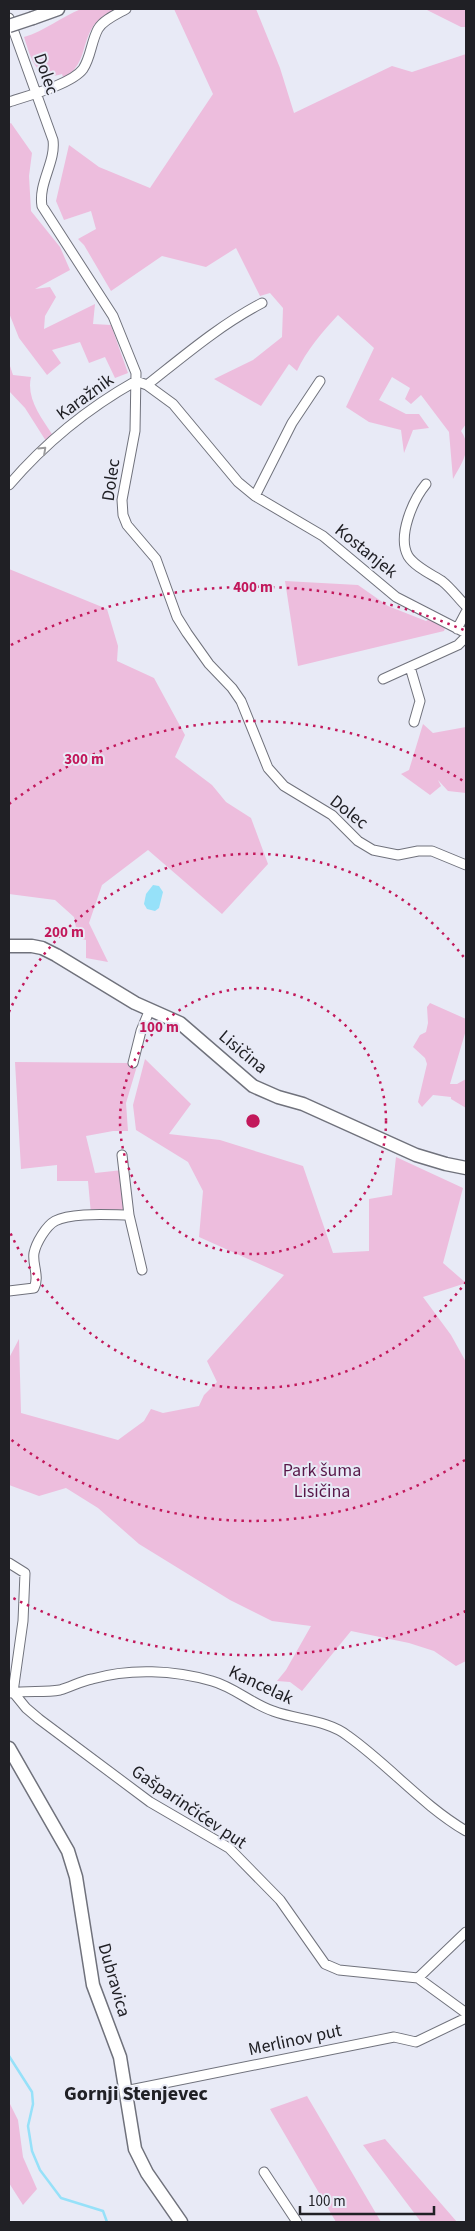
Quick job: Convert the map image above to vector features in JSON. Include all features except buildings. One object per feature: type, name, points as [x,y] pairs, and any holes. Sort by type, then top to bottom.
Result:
[{"type":"street","points":[[9,26],[58,9]]},
{"type":"street","points":[[9,102],[72,80],[83,70],[98,28],[107,20],[126,9]]},
{"type":"street","name":"Dolec","points":[[9,18],[54,146],[40,196],[42,206],[113,316],[134,366],[136,381],[135,431],[122,500],[123,515],[127,525],[156,559],[177,617],[209,664],[232,688],[241,701],[268,768],[284,786],[332,815],[358,841],[373,850],[398,855],[432,851],[466,865]]},
{"type":"street","points":[[147,385],[234,317],[262,303]]},
{"type":"street","name":"Karažnik","points":[[9,485],[72,424],[106,397],[136,381],[147,385]]},
{"type":"street","points":[[255,496],[292,423],[320,381]]},
{"type":"street","name":"Kostanjek","points":[[147,385],[173,404],[238,482],[255,496],[323,536],[396,597],[466,632]]},
{"type":"street","name":"Kostanjek","points":[[426,484],[416,496],[410,509],[405,547],[408,557],[443,582],[466,606]]},
{"type":"street","points":[[457,629],[466,612]]},
{"type":"street","points":[[382,679],[458,645],[466,636]]},
{"type":"street","points":[[410,667],[420,701],[414,722]]},
{"type":"street","name":"Lisičina","points":[[9,946],[42,948],[135,1002],[180,1022],[253,1086],[278,1097],[303,1104],[416,1155],[466,1168]]},
{"type":"street","points":[[134,1064],[141,1031],[150,1009]]},
{"type":"street","points":[[122,1155],[129,1214],[142,1270]]},
{"type":"street","points":[[9,1291],[34,1288],[37,1283],[34,1254],[38,1243],[54,1221],[68,1217],[129,1214]]},
{"type":"street","points":[[9,1564],[25,1573],[23,1620],[11,1692]]},
{"type":"street","name":"Kancelak","points":[[11,1692],[59,1690],[100,1677],[141,1672],[165,1672],[212,1680],[225,1685],[271,1711],[336,1729],[346,1734],[374,1755],[427,1804],[466,1831]]},
{"type":"street","name":"Gašparinčićev put","points":[[11,1692],[39,1719],[150,1802],[229,1848],[280,1900],[325,1964],[339,1970],[418,1978]]},
{"type":"street","name":"Dubravica","points":[[9,1748],[29,1786],[59,1832],[70,1857],[76,1877],[93,1985],[120,2057],[131,2132],[138,2158],[181,2222]]},
{"type":"street","points":[[466,1932],[418,1978],[466,2013]]},
{"type":"street","name":"Merlinov put","points":[[126,2091],[394,2037],[416,2042],[466,2018]]},
{"type":"street","points":[[264,2172],[297,2222]]},
{"type":"green space","points":[[81,9],[116,9],[94,25],[76,68],[63,77],[62,74],[46,75],[36,66],[24,37]]},
{"type":"green space","points":[[174,9],[256,9],[280,68],[294,113],[392,66],[412,72],[466,54],[466,424],[461,431],[466,443],[466,449],[463,461],[453,479],[449,432],[421,395],[411,404],[405,399],[410,388],[392,377],[379,400],[406,414],[419,414],[429,428],[413,430],[404,453],[401,430],[369,422],[346,407],[374,348],[338,315],[315,342],[297,371],[289,364],[261,406],[214,379],[253,360],[282,337],[283,308],[270,293],[260,296],[236,248],[206,267],[162,256],[111,291],[84,245],[78,239],[96,229],[91,211],[64,220],[56,201],[69,145],[99,167],[150,188],[213,94]]},
{"type":"green space","points":[[425,9],[466,9],[466,27],[461,27]]},
{"type":"green space","points":[[11,123],[32,153],[29,176],[31,211],[60,247],[70,270],[35,289],[50,287],[56,297],[45,316],[44,329],[95,304],[93,324],[111,325],[128,373],[115,378],[105,357],[89,363],[80,342],[52,350],[61,363],[47,375],[19,338],[9,313],[9,124]]},
{"type":"green space","points":[[9,363],[13,375],[31,377],[30,385],[33,400],[39,414],[52,434],[46,441],[25,408],[9,391]]},
{"type":"green space","points":[[9,569],[107,609],[118,646],[117,661],[154,678],[185,735],[175,757],[212,785],[226,802],[251,818],[268,864],[222,914],[148,850],[102,885],[89,923],[108,962],[86,958],[86,940],[78,938],[74,917],[55,900],[9,894]]},
{"type":"green space","points":[[285,581],[358,585],[388,606],[426,621],[430,619],[445,628],[444,631],[298,666]]},
{"type":"green space","points":[[423,724],[433,733],[466,727],[466,793],[448,791],[438,780],[441,786],[430,795],[401,774],[409,770]]},
{"type":"green space","points":[[430,1003],[466,1019],[466,1030],[450,1084],[457,1084],[466,1079],[466,1108],[451,1099],[451,1097],[433,1095],[422,1107],[418,1102],[427,1064],[425,1058],[413,1047],[420,1035],[426,1032],[428,1023],[427,1007]]},
{"type":"green space","name":"Park šuma Lisičina","points":[[145,1059],[191,1104],[169,1134],[220,1140],[303,1166],[333,1253],[369,1251],[369,1199],[392,1195],[396,1157],[463,1188],[443,1263],[466,1283],[423,1297],[451,1335],[466,1362],[466,1661],[456,1666],[434,1651],[409,1643],[351,1631],[302,1691],[290,1682],[277,1681],[286,1670],[311,1626],[272,1621],[230,1600],[139,1544],[98,1508],[66,1488],[39,1496],[9,1485],[9,1358],[19,1339],[21,1413],[118,1440],[144,1421],[151,1409],[163,1413],[199,1406],[204,1395],[217,1382],[207,1361],[284,1275],[199,1237],[203,1191],[188,1162],[136,1130],[133,1105]]},
{"type":"green space","points":[[15,1062],[128,1063],[137,1066],[126,1103],[128,1131],[113,1131],[86,1136],[95,1173],[123,1170],[131,1209],[91,1214],[88,1181],[57,1181],[57,1165],[21,1169]]},
{"type":"green space","points":[[307,2096],[381,2222],[336,2222],[270,2109]]},
{"type":"green space","points":[[9,2102],[18,2120],[23,2157],[37,2189],[23,2205],[9,2183]]},
{"type":"green space","points":[[385,2139],[457,2222],[421,2222],[363,2145]]},
{"type":"water","points":[[153,885],[159,886],[163,892],[159,908],[155,911],[147,909],[144,904],[146,894]]},
{"type":"waterway","name":"Dubravica","points":[[9,2056],[32,2092],[33,2104],[28,2126],[32,2151],[40,2170],[61,2198],[103,2211],[107,2222]]},
{"type":"district","name":"Gornji Stenjevec","points":[[136,2094]]}]
